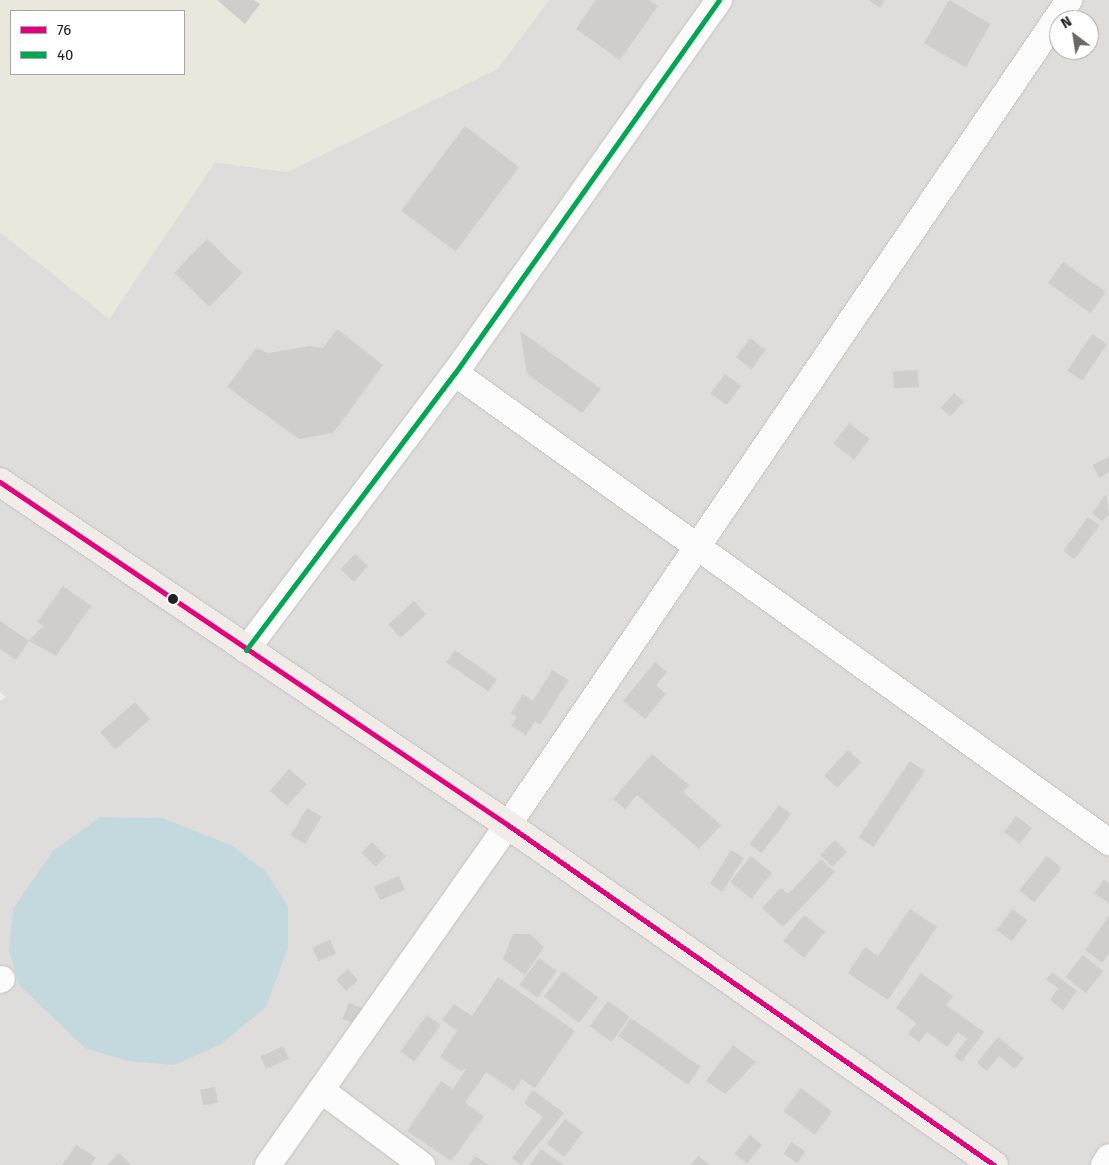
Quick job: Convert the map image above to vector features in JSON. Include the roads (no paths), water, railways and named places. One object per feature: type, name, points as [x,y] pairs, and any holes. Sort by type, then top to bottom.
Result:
[{"type":"main road","points":[[0,482],[246,650],[508,824],[994,1165]]},
{"type":"street","points":[[246,650],[455,373],[719,0]]},
{"type":"street","points":[[268,1165],[508,824],[1069,0]]},
{"type":"street","points":[[455,373],[1109,842]]},
{"type":"street","points":[[321,1090],[422,1165]]},
{"type":"street","points":[[1104,1165],[1109,1158]]}]
